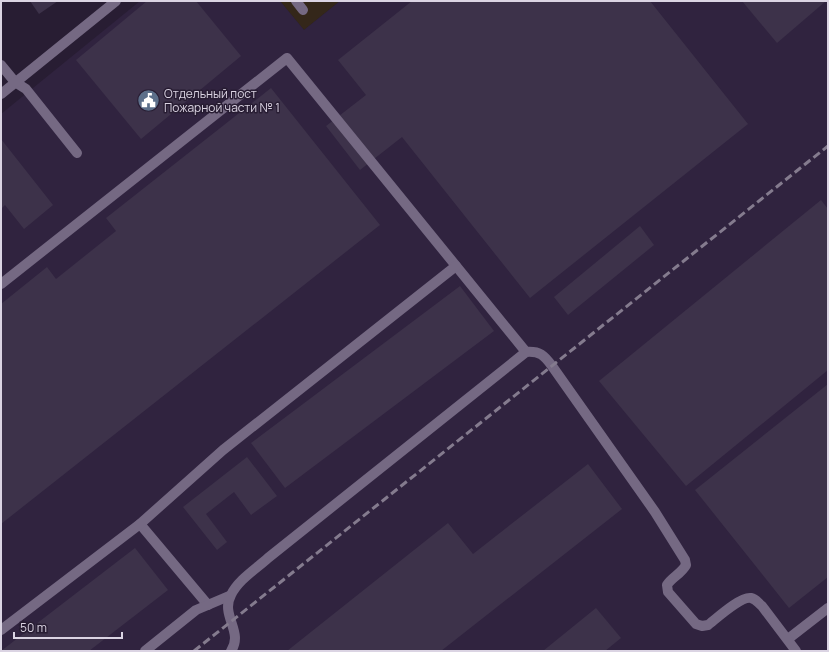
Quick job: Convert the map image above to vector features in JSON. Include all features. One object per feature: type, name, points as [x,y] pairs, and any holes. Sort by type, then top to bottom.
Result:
[{"type":"street","points":[[1,94],[116,1]]},
{"type":"street","points":[[296,1],[303,10]]},
{"type":"street","points":[[1,284],[287,58],[526,352]]},
{"type":"street","points":[[1,65],[15,82],[26,89],[77,152]]},
{"type":"street","points":[[1,630],[140,524],[223,450],[456,266]]},
{"type":"street","points":[[231,651],[236,645],[236,635],[228,609],[229,596],[235,587],[268,558],[526,352],[536,351],[547,358],[655,512],[681,554],[686,565],[684,570],[666,585],[668,592],[696,624],[702,626],[708,625],[742,600],[750,598],[756,600],[796,651]]},
{"type":"street","points":[[140,524],[208,605]]},
{"type":"street","points":[[145,651],[196,610],[229,596]]},
{"type":"street","points":[[788,639],[828,608]]},
{"type":"shaded area","points":[[140,1],[280,1],[304,30],[340,1],[828,1],[828,651],[1,651],[1,114]]},
{"type":"shaded area","points":[[280,1],[340,1],[304,30]]},
{"type":"building","points":[[30,1],[58,1],[39,14]]},
{"type":"building","name":"Отдельный пост Пожарной части № 1","points":[[147,1],[196,1],[241,56],[141,139],[76,60]]},
{"type":"building","points":[[412,1],[650,1],[748,124],[530,298],[402,137],[360,170],[326,126],[366,95],[338,60]]},
{"type":"building","points":[[742,1],[826,1],[777,43]]},
{"type":"building","points":[[271,88],[380,225],[1,524],[1,304],[47,267],[56,279],[116,231],[106,218]]},
{"type":"building","points":[[1,139],[53,205],[24,229],[5,205],[1,209]]},
{"type":"building","points":[[821,200],[828,209],[828,370],[686,486],[599,381]]},
{"type":"building","points":[[640,226],[654,245],[568,315],[554,297]]},
{"type":"building","points":[[460,286],[494,331],[285,488],[251,443]]},
{"type":"building","points":[[828,384],[828,577],[789,608],[695,490]]},
{"type":"building","points":[[247,457],[277,496],[251,515],[234,492],[206,514],[227,542],[217,550],[183,507]]},
{"type":"building","points":[[588,464],[622,509],[441,651],[287,651],[448,523],[473,554]]},
{"type":"building","points":[[135,548],[168,590],[89,651],[1,651]]},
{"type":"building","points":[[596,608],[621,638],[605,651],[543,651]]},
{"type":"railway","points":[[194,651],[828,146]]},
{"type":"place","name":"Отдельный пост Пожарной части № 1","points":[[149,100]]}]
